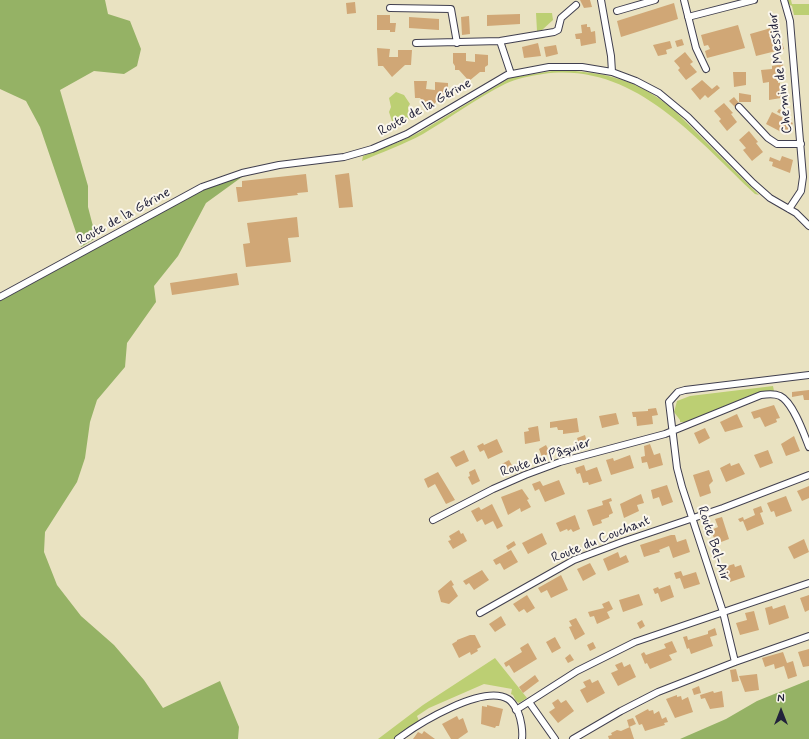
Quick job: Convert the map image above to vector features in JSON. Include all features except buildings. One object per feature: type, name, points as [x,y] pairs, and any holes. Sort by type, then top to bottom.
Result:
[{"type":"street","points":[[601,0],[611,56],[612,72]]},
{"type":"street","points":[[617,10],[654,0]]},
{"type":"street","points":[[684,0],[696,48],[706,69]]},
{"type":"street","name":"Chemin de Messidor","points":[[688,18],[754,0]]},
{"type":"street","name":"Chemin de Messidor","points":[[784,0],[790,21],[803,177],[800,191],[789,209]]},
{"type":"street","points":[[416,43],[500,41],[554,32],[558,30],[560,18],[576,5]]},
{"type":"street","points":[[390,8],[451,10],[457,42]]},
{"type":"street","points":[[500,41],[511,74]]},
{"type":"street","name":"Route de la Gérine","points":[[0,297],[202,187],[242,173],[279,165],[344,157],[372,149],[407,134],[511,74],[549,67],[570,66],[612,72],[636,81],[668,100],[753,183],[770,198],[789,209],[809,226]]},
{"type":"street","name":"Chemin de Messidor","points":[[739,107],[768,138],[777,144],[801,144]]},
{"type":"street","name":"Route Bel-Air","points":[[735,662],[722,612],[677,468],[669,402],[678,392],[809,375]]},
{"type":"street","name":"Route du Pâquier","points":[[432,520],[493,489],[560,462],[632,444],[672,431],[761,395],[775,395],[785,399],[809,447]]},
{"type":"street","name":"Route du Couchant","points":[[480,613],[574,560],[622,542],[692,519],[809,474]]},
{"type":"street","points":[[516,710],[578,671],[615,651],[662,632],[809,583]]},
{"type":"street","points":[[573,739],[621,711],[658,692],[735,662],[809,636]]},
{"type":"street","points":[[398,739],[426,720],[472,700],[489,696],[508,699],[516,710],[520,719],[522,739]]},
{"type":"street","points":[[530,702],[555,739]]},
{"type":"green space","points":[[0,0],[105,0],[108,14],[130,21],[141,49],[137,66],[124,74],[94,71],[60,90],[88,186],[88,207],[96,238],[81,247],[40,127],[26,101],[0,89]]},
{"type":"green space","points":[[787,0],[791,0],[792,4],[809,4],[809,15],[794,15],[792,6],[788,4]]},
{"type":"green space","points":[[536,13],[552,13],[553,20],[542,30],[537,31]]},
{"type":"green space","points":[[558,70],[607,76],[636,85],[650,93],[677,113],[759,195],[755,194],[686,128],[661,108],[635,92],[606,80],[576,73],[543,74],[510,82],[484,95],[423,134],[362,161],[363,156],[420,132],[510,78]]},
{"type":"green space","points":[[396,92],[404,95],[410,104],[408,107],[409,118],[407,121],[399,124],[392,121],[389,112],[391,107],[389,98]]},
{"type":"green space","points":[[246,174],[206,203],[178,256],[154,286],[156,302],[127,343],[125,367],[97,400],[90,422],[85,458],[77,482],[45,532],[44,552],[57,585],[81,616],[114,645],[144,680],[163,708],[220,681],[239,727],[238,739],[0,739],[0,301],[203,190]]},
{"type":"green space","points":[[773,386],[774,391],[759,392],[686,422],[680,422],[674,412],[677,401],[690,396]]},
{"type":"green space","points":[[495,658],[527,698],[519,703],[511,694],[512,689],[484,684],[429,708],[417,716],[419,721],[394,739],[378,739],[423,705]]},
{"type":"green space","points":[[809,680],[809,739],[680,739],[726,719],[757,701]]}]
